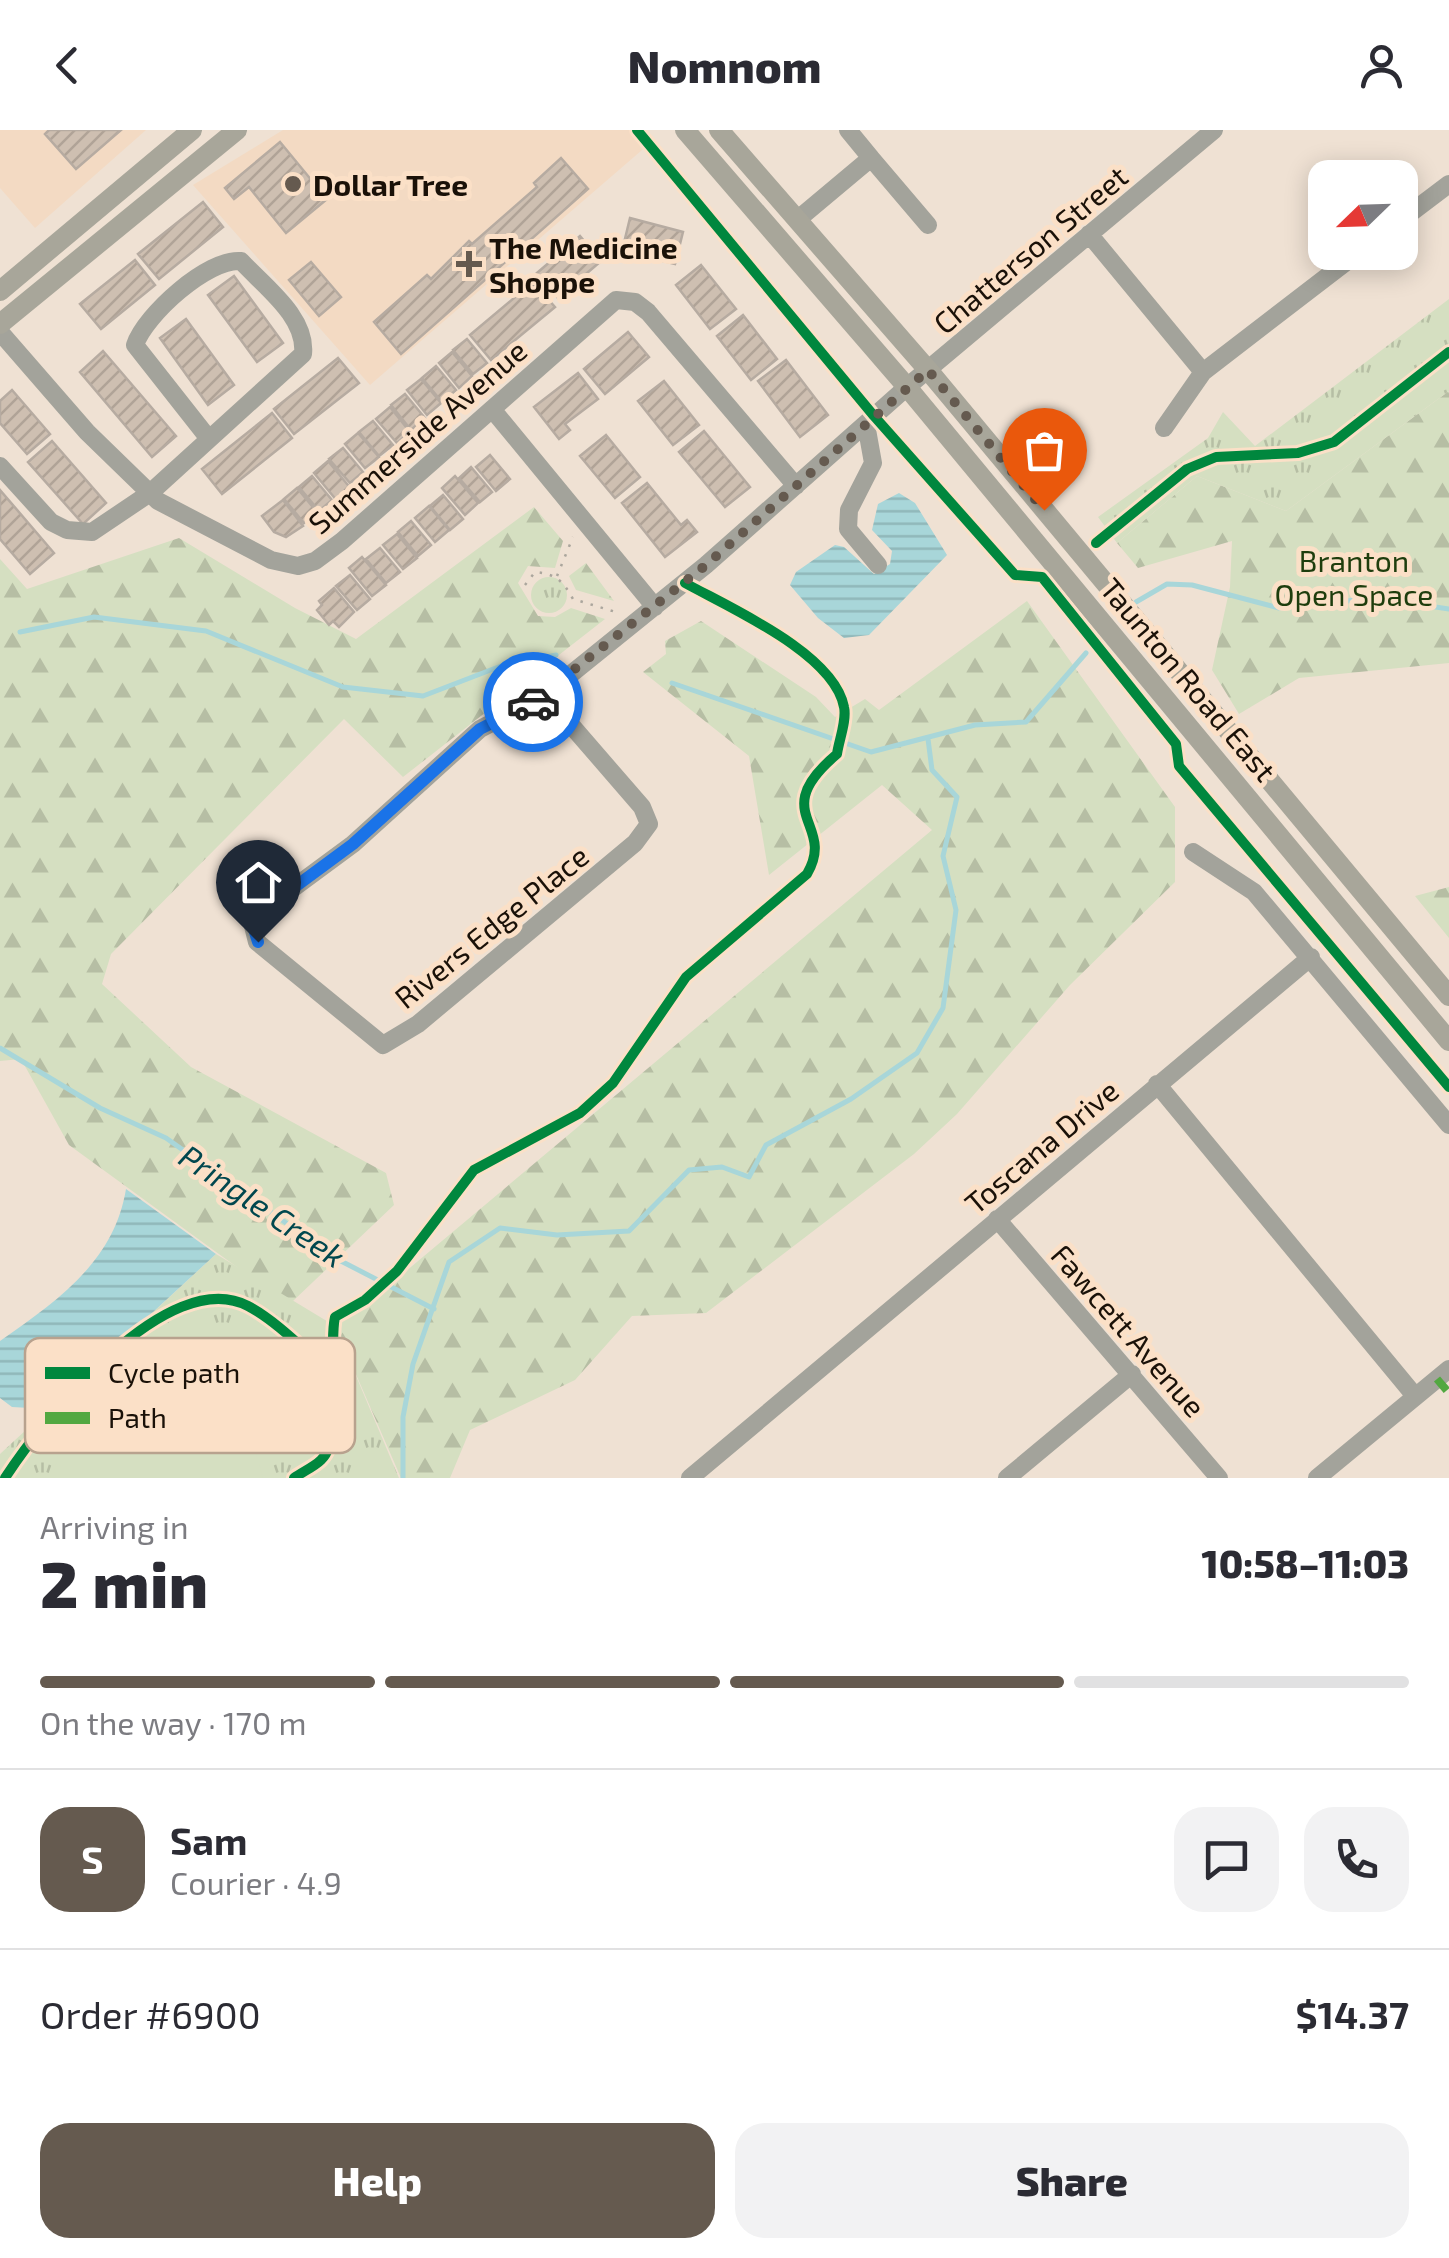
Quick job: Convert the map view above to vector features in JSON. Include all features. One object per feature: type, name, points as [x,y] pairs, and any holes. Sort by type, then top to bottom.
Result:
[{"type":"main road","points":[[0,328],[200,157],[237,130]]},
{"type":"main road","name":"Taunton Road East","points":[[684,130],[908,387],[1449,1041]]},
{"type":"main road","name":"Taunton Road East","points":[[719,130],[928,370],[1449,996]]},
{"type":"main road","points":[[0,291],[184,132]]},
{"type":"main road","points":[[1284,840],[1303,821]]},
{"type":"main road","points":[[1364,940],[1386,921]]},
{"type":"street","points":[[848,130],[928,225]]},
{"type":"street","name":"Chatterson Street","points":[[928,370],[1214,130]]},
{"type":"street","points":[[184,132],[200,157]]},
{"type":"street","points":[[797,220],[871,158]]},
{"type":"street","points":[[1418,207],[1449,184]]},
{"type":"street","points":[[1090,234],[1203,372]]},
{"type":"street","points":[[0,466],[50,522],[67,530],[92,532],[106,526],[150,493],[302,354],[305,338],[297,322],[241,261],[226,260],[211,266],[141,327],[135,345],[209,439]]},
{"type":"street","points":[[1164,428],[1203,372],[1336,270]]},
{"type":"street","name":"Summerside Avenue","points":[[0,328],[87,432],[150,493],[271,560],[298,566],[315,561],[342,541],[616,300],[636,302],[796,486]]},
{"type":"street","name":"Rivers Edge Place","points":[[545,695],[642,807],[649,824],[635,843],[548,916],[418,1024],[384,1045],[258,942],[253,926],[265,909],[353,844],[480,729],[545,695],[655,607],[928,370]]},
{"type":"street","points":[[492,408],[655,607]]},
{"type":"street","points":[[866,424],[873,463],[849,510],[848,529],[878,564]]},
{"type":"street","points":[[1193,852],[1254,892],[1449,1125]]},
{"type":"street","points":[[1157,1084],[1311,956]]},
{"type":"street","name":"Toscana Drive","points":[[690,1478],[1157,1084],[1416,1396]]},
{"type":"street","name":"Fawcett Avenue","points":[[997,1219],[1219,1478]]},
{"type":"street","points":[[1317,1478],[1449,1369]]},
{"type":"street","points":[[1007,1478],[1132,1374]]},
{"type":"path","points":[[556,577],[582,517]]},
{"type":"path","points":[[525,585],[536,572],[556,577],[573,599],[639,620]]},
{"type":"shaded area","points":[[0,130],[146,130],[35,228],[0,188]]},
{"type":"shaded area","points":[[283,130],[636,130],[649,144],[370,385],[193,185]]},
{"type":"green space","points":[[1449,299],[1449,391],[1286,511],[1197,476],[1117,543],[1098,517],[1208,438],[1223,412],[1255,446]]},
{"type":"green space","name":"Branton Open Space","points":[[1449,391],[1449,663],[1299,678],[1239,714],[1212,670],[1230,587],[1232,541],[1138,568],[1117,543],[1197,476],[1286,511]]},
{"type":"green space","points":[[534,507],[563,541],[555,568],[528,566],[518,583],[538,616],[555,617],[571,608],[605,619],[403,777],[344,719],[111,954],[102,984],[191,1067],[386,1173],[394,1205],[293,1301],[267,1289],[69,1145],[21,1059],[0,1061],[0,559],[27,589],[179,538],[295,608],[356,639]]},
{"type":"green space","points":[[586,563],[614,601],[576,590],[569,576]]},
{"type":"green space","points":[[549,577],[561,583],[567,595],[561,607],[549,613],[537,607],[531,595],[537,583]]},
{"type":"green space","points":[[1027,601],[1175,807],[1175,882],[1070,985],[957,1114],[914,1154],[706,1313],[632,1316],[575,1380],[470,1430],[450,1478],[401,1478],[355,1372],[355,1338],[340,1338],[335,1326],[368,1303],[932,830],[882,785],[769,875],[749,756],[643,672],[666,654],[665,641],[701,621],[816,697],[835,717],[865,699],[879,710]]},
{"type":"green space","points":[[1449,887],[1449,938],[1415,896]]},
{"type":"green space","points":[[216,1254],[335,1326],[340,1338],[125,1338]]},
{"type":"green space","points":[[355,1374],[399,1478],[0,1478],[0,1454],[25,1431],[25,1453],[355,1453]]},
{"type":"green space","points":[[59,1453],[256,1453],[263,1478],[54,1478]]},
{"type":"water","points":[[899,493],[915,503],[947,555],[869,635],[844,638],[818,618],[790,585],[796,572],[835,545],[844,547],[874,574],[890,564],[892,551],[872,530],[878,504]]},
{"type":"water","points":[[126,1189],[216,1254],[125,1338],[25,1338],[25,1408],[12,1407],[0,1398],[0,1341],[80,1277],[96,1259],[119,1215]]},
{"type":"building","points":[[49,130],[121,130],[76,169],[45,134]]},
{"type":"building","points":[[280,142],[327,199],[286,233],[249,187],[234,199],[225,188]]},
{"type":"building","points":[[561,158],[588,189],[401,354],[374,322],[427,275],[431,279],[469,241],[472,244],[537,187],[534,183]]},
{"type":"building","points":[[203,202],[223,227],[159,279],[138,254]]},
{"type":"building","points":[[630,218],[683,232],[675,264],[622,251]]},
{"type":"building","points":[[580,236],[601,261],[558,298],[537,273]]},
{"type":"building","points":[[135,260],[155,285],[101,329],[80,304]]},
{"type":"building","points":[[311,262],[341,297],[319,316],[289,280]]},
{"type":"building","points":[[701,265],[736,309],[710,329],[676,285]]},
{"type":"building","points":[[234,276],[283,343],[257,362],[208,295]]},
{"type":"building","points":[[533,282],[555,307],[491,360],[470,335]]},
{"type":"building","points":[[743,315],[777,359],[751,380],[717,336]]},
{"type":"building","points":[[186,319],[234,385],[208,405],[160,338]]},
{"type":"building","points":[[628,332],[649,357],[605,394],[584,369]]},
{"type":"building","points":[[467,339],[487,363],[473,374],[453,350]]},
{"type":"building","points":[[103,351],[176,436],[152,457],[80,372]]},
{"type":"building","points":[[452,352],[472,376],[459,388],[439,363]]},
{"type":"building","points":[[338,358],[359,383],[294,434],[274,409]]},
{"type":"building","points":[[786,360],[828,415],[800,437],[758,381]]},
{"type":"building","points":[[436,366],[456,390],[442,402],[422,378]]},
{"type":"building","points":[[578,373],[598,399],[565,424],[570,430],[559,439],[534,407]]},
{"type":"building","points":[[421,379],[441,403],[427,415],[407,390]]},
{"type":"building","points":[[664,381],[699,425],[673,445],[638,401]]},
{"type":"building","points":[[12,390],[50,434],[27,454],[0,423],[0,401]]},
{"type":"building","points":[[405,394],[425,418],[411,430],[391,405]]},
{"type":"building","points":[[390,407],[410,432],[397,443],[376,419]]},
{"type":"building","points":[[272,413],[292,438],[222,494],[202,469]]},
{"type":"building","points":[[373,421],[393,445],[379,456],[359,432]]},
{"type":"building","points":[[704,431],[750,487],[725,507],[679,452]]},
{"type":"building","points":[[358,433],[379,457],[365,468],[345,444]]},
{"type":"building","points":[[606,435],[640,477],[615,498],[580,456]]},
{"type":"building","points":[[52,441],[106,503],[83,524],[28,462]]},
{"type":"building","points":[[343,448],[363,472],[350,483],[329,459]]},
{"type":"building","points":[[490,455],[510,479],[496,491],[476,467]]},
{"type":"building","points":[[328,461],[352,490],[338,502],[314,473]]},
{"type":"building","points":[[471,467],[492,492],[480,502],[459,478]]},
{"type":"building","points":[[312,476],[332,500],[319,511],[299,487]]},
{"type":"building","points":[[455,476],[478,503],[465,515],[442,488]]},
{"type":"building","points":[[647,483],[681,525],[687,520],[697,532],[665,557],[622,503]]},
{"type":"building","points":[[297,488],[317,512],[304,523],[284,499]]},
{"type":"building","points":[[0,490],[54,553],[30,574],[0,539]]},
{"type":"building","points":[[443,495],[463,519],[450,530],[430,506]]},
{"type":"building","points":[[283,500],[303,526],[286,537],[274,532],[262,516]]},
{"type":"building","points":[[429,506],[449,530],[435,542],[415,518]]},
{"type":"building","points":[[411,521],[431,545],[418,556],[398,532]]},
{"type":"building","points":[[397,534],[417,558],[403,569],[383,545]]},
{"type":"building","points":[[380,548],[400,572],[386,583],[366,559]]},
{"type":"building","points":[[362,557],[386,585],[372,596],[349,568]]},
{"type":"building","points":[[350,575],[370,599],[357,610],[336,586]]},
{"type":"building","points":[[334,588],[354,612],[339,627],[333,621],[329,625],[317,610],[322,605],[319,601]]},
{"type":"waterway","name":"Pringle Creek","points":[[1136,602],[1167,584],[1192,585],[1279,608],[1376,598],[1449,609]]},
{"type":"waterway","points":[[20,632],[94,617],[206,631],[343,687],[423,696],[501,666],[556,655]]},
{"type":"waterway","points":[[672,683],[871,752],[975,725],[1026,722],[1086,653]]},
{"type":"waterway","name":"Pringle Creek","points":[[403,1478],[403,1417],[413,1364],[449,1262],[500,1228],[557,1235],[629,1231],[689,1170],[722,1167],[749,1177],[766,1145],[851,1099],[917,1053],[943,1008],[956,910],[943,856],[957,797],[932,770],[928,739]]},
{"type":"waterway","name":"Pringle Creek","points":[[0,1048],[100,1108],[166,1138],[337,1259],[434,1309]]},
{"type":"marked path","points":[[1437,1379],[1449,1393]]},
{"type":"cycle path","points":[[637,130],[874,416],[1015,575],[1042,577],[1176,744],[1179,766],[1449,1087]]},
{"type":"cycle path","points":[[1096,543],[1187,469],[1216,457],[1298,453],[1334,442],[1449,352]]},
{"type":"cycle path","points":[[333,1338],[335,1317],[365,1300],[397,1271],[474,1170],[580,1113],[613,1083],[686,977],[807,874],[814,857],[804,805],[807,791],[837,754],[844,724],[844,707],[836,687],[801,650],[685,583]]},
{"type":"cycle path","points":[[131,1338],[182,1307],[216,1299],[248,1306],[291,1338]]},
{"type":"cycle path","points":[[5,1478],[25,1449]]},
{"type":"cycle path","points":[[294,1478],[326,1453]]},
{"type":"way so far","points":[[533,702],[706,565],[928,370],[1044,510]]},
{"type":"place","name":"Dollar Tree","points":[[293,184]]},
{"type":"place","name":"The Medicine Shoppe","points":[[469,264]]},
{"type":"route","points":[[258,942],[253,926],[265,909],[353,844],[480,729],[533,702]]}]
